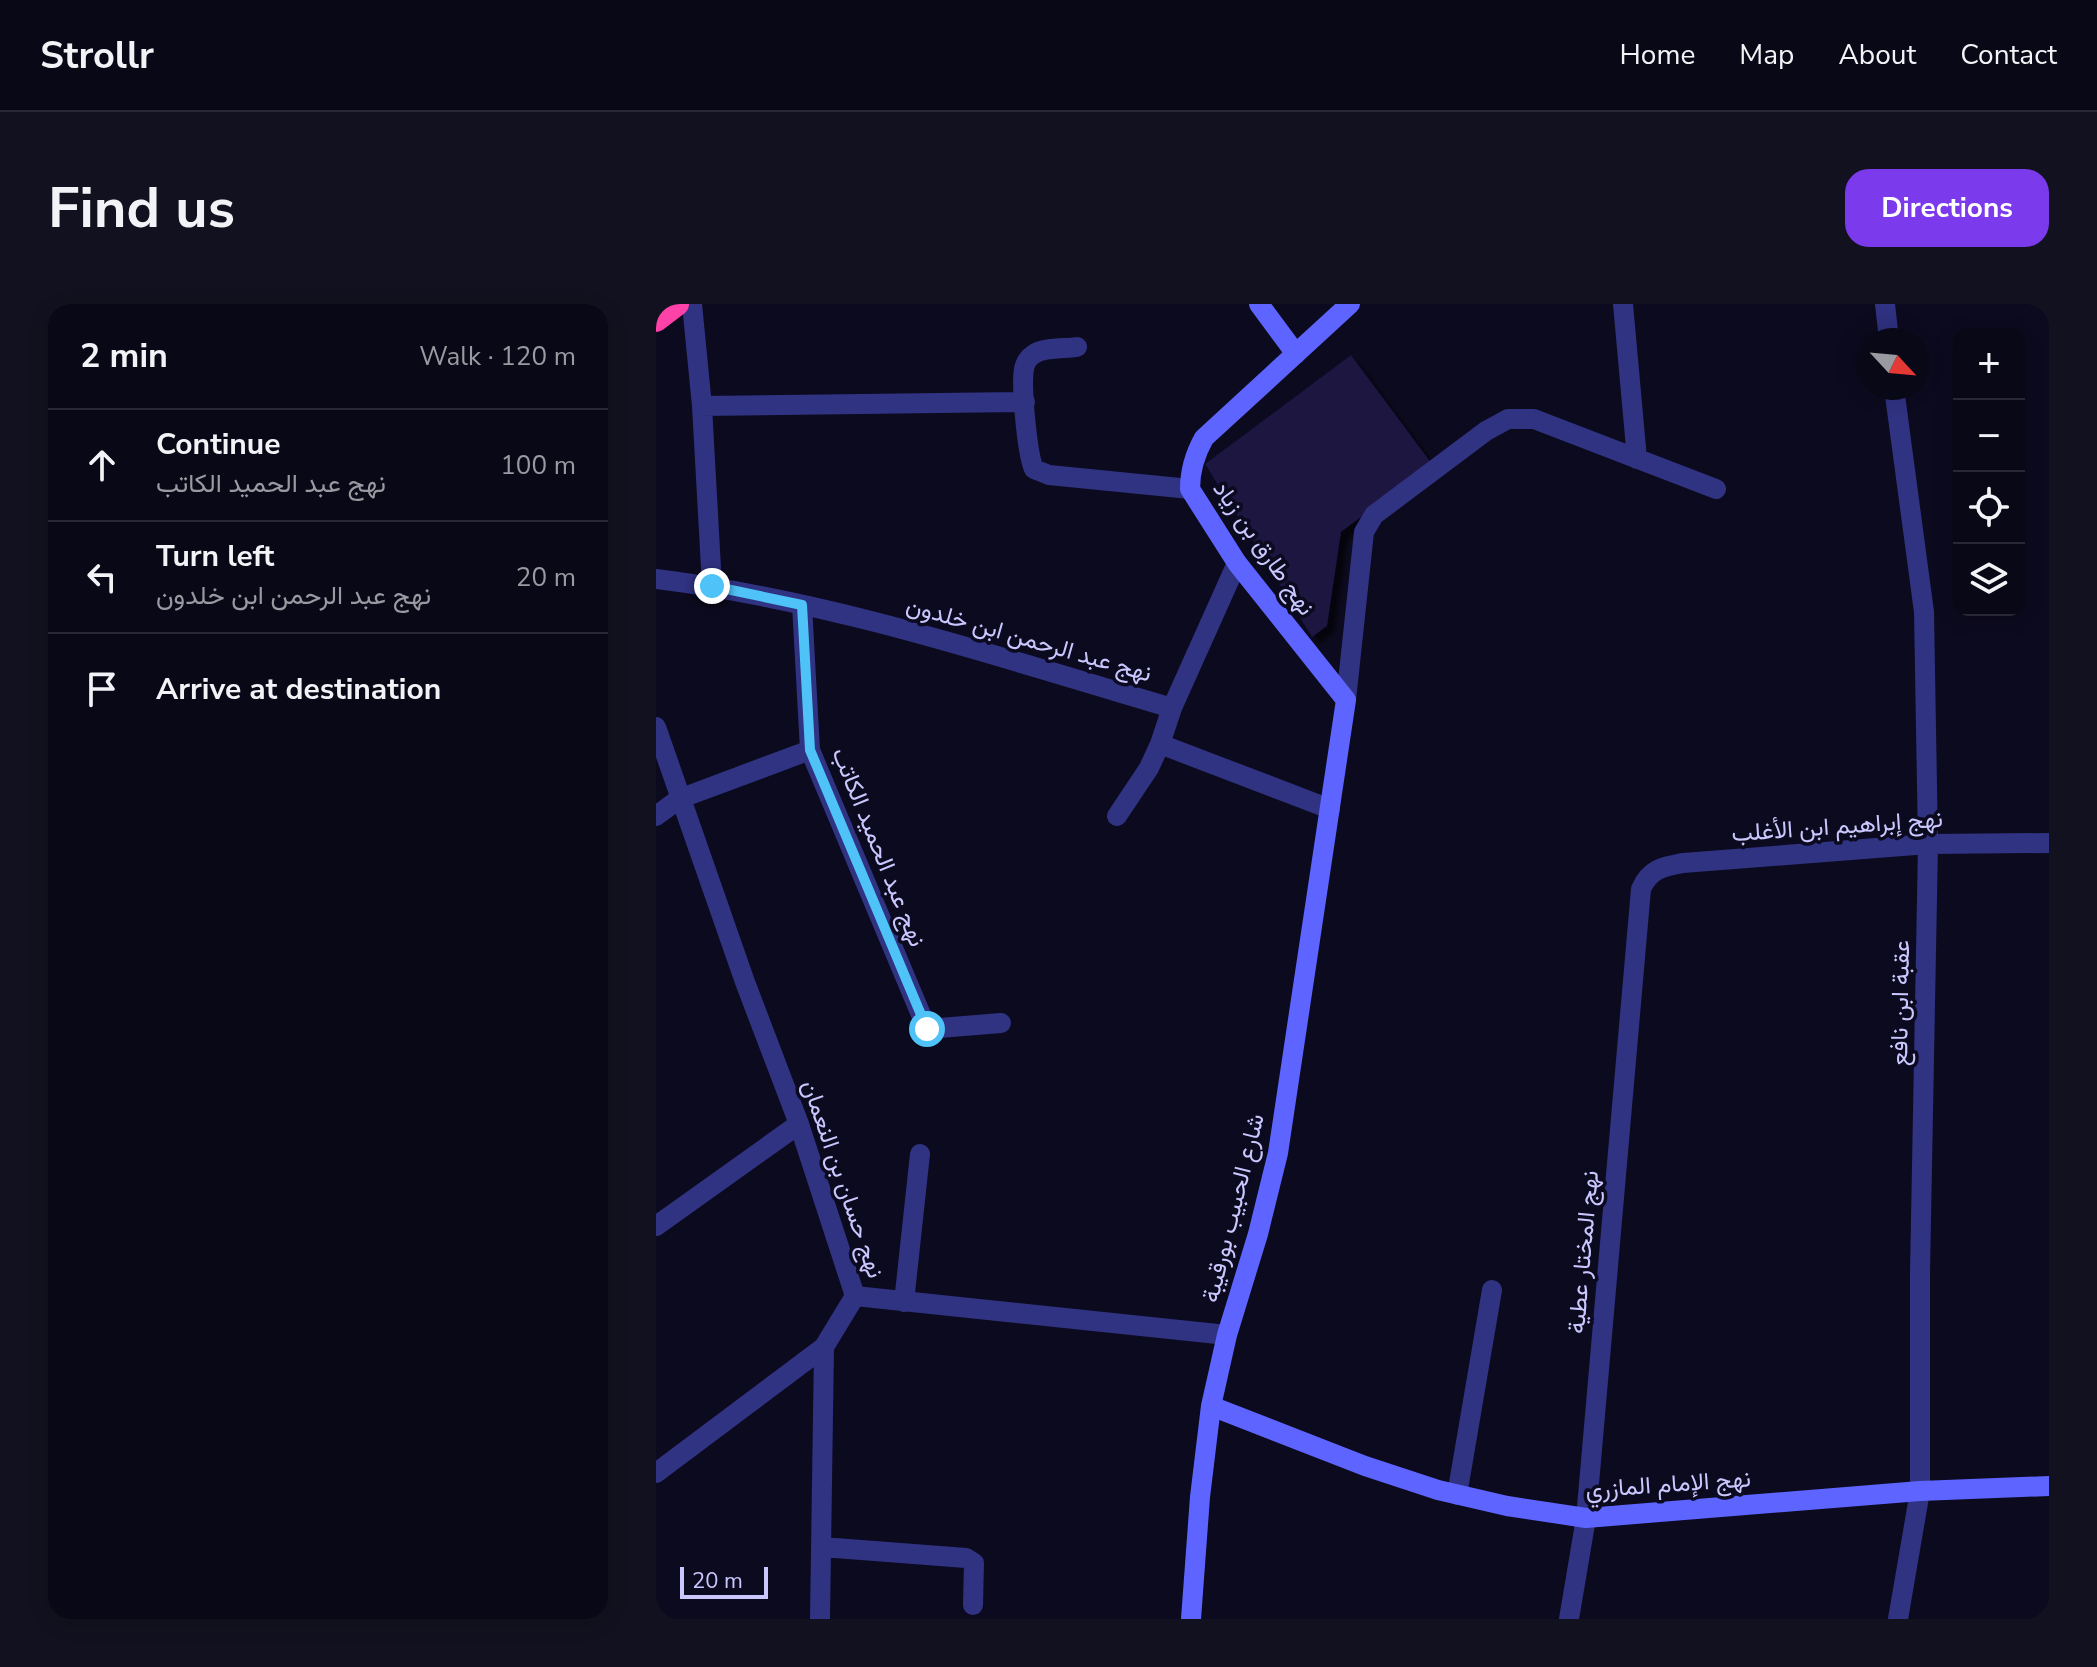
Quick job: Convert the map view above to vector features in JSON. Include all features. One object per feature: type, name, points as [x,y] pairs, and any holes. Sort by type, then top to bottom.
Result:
[{"type":"highway","points":[[656,320],[677,304]]},
{"type":"street","points":[[692,304],[702,406],[712,586]]},
{"type":"street","points":[[1259,304],[1296,354]]},
{"type":"street","name":"نهج طارق بن زياد","points":[[1346,700],[1237,563],[1190,489],[1193,464],[1204,438],[1350,304]]},
{"type":"street","points":[[1623,304],[1637,459]]},
{"type":"street","points":[[1885,304],[1888,328]]},
{"type":"street","points":[[1077,347],[1032,355],[1024,369],[1032,464],[1039,472],[1190,489]]},
{"type":"street","name":"عقبة ابن نافع","points":[[1896,400],[1924,612],[1928,844],[1920,1273],[1920,1491],[1898,1619]]},
{"type":"street","points":[[702,406],[1025,402]]},
{"type":"street","points":[[1346,700],[1364,532],[1374,515],[1486,431],[1508,419],[1534,419],[1716,489]]},
{"type":"street","points":[[1172,708],[1237,563]]},
{"type":"street","name":"نهج عبد الرحمن ابن خلدون","points":[[656,579],[712,586],[919,632],[1172,708],[1149,768],[1117,816]]},
{"type":"street","name":"نهج عبد الحميد الكاتب","points":[[802,605],[810,750],[927,1029],[1001,1023]]},
{"type":"street","name":"شارع الحبيب بورقيبة","points":[[1191,1619],[1211,1406],[1227,1335],[1258,1234],[1278,1153],[1346,700]]},
{"type":"street","name":"نهج حسان بن النعمان","points":[[656,727],[679,799],[799,1124],[855,1296],[1227,1335]]},
{"type":"street","points":[[1160,744],[1330,809]]},
{"type":"street","points":[[656,816],[679,799],[810,750]]},
{"type":"street","name":"نهج إبراهيم ابن الأغلب","points":[[1641,889],[1647,876],[1658,868],[1683,863],[1928,844],[2049,843]]},
{"type":"street","name":"نهج المختار عطية","points":[[1569,1619],[1586,1518],[1641,889]]},
{"type":"street","points":[[656,1226],[799,1124]]},
{"type":"street","points":[[904,1302],[920,1154]]},
{"type":"street","points":[[1457,1495],[1492,1290]]},
{"type":"street","points":[[656,1473],[824,1347],[855,1296]]},
{"type":"street","points":[[820,1619],[824,1347]]},
{"type":"street","name":"نهج الإمام المازري","points":[[1211,1406],[1365,1466],[1457,1495],[1586,1518],[1920,1491],[2049,1486]]},
{"type":"street","points":[[822,1547],[966,1558],[974,1563],[973,1605]]},
{"type":"building","points":[[1351,355],[1432,464],[1341,532],[1327,626],[1312,637],[1205,464]]},
{"type":"route","points":[[712,586],[802,605],[803,671],[810,750],[927,1029]]}]
